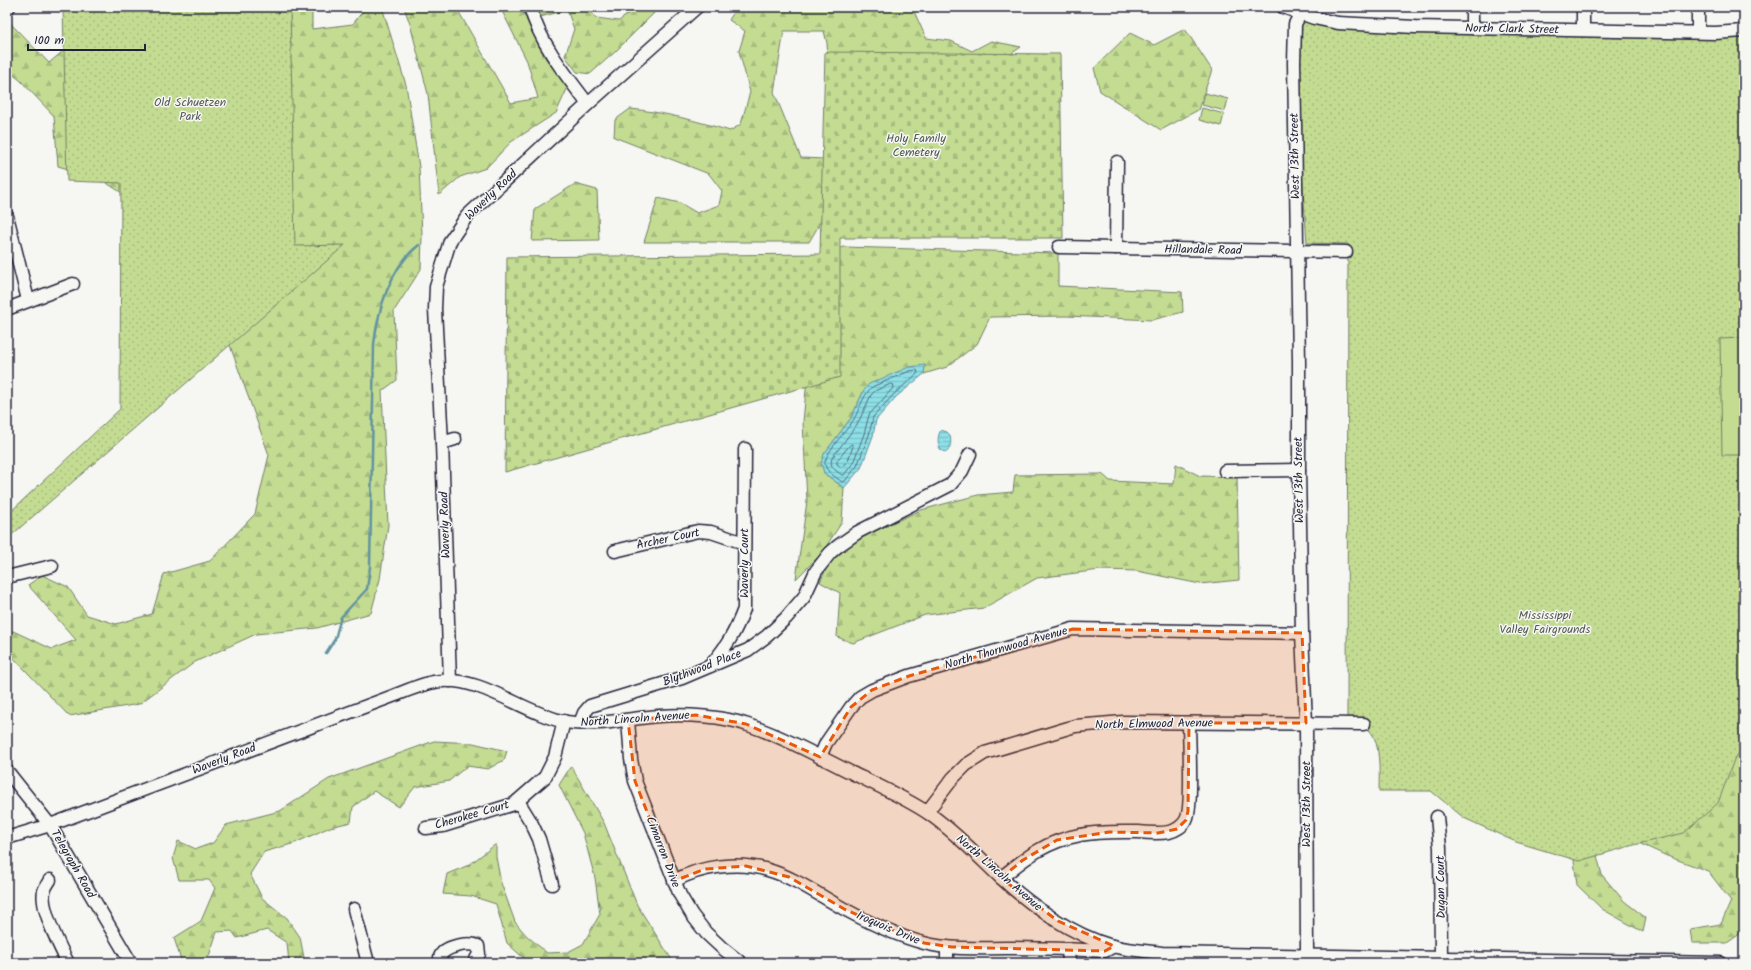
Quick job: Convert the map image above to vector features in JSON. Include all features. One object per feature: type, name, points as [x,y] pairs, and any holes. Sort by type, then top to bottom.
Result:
[{"type":"street","points":[[530,7],[534,23],[551,54],[588,104]]},
{"type":"street","name":"Waverly Road","points":[[7,838],[50,825],[393,696],[431,683],[450,680],[442,443],[435,309],[436,287],[450,241],[467,216],[588,104],[697,7]]},
{"type":"street","name":"North Clark Street","points":[[1283,7],[1302,10],[1338,23],[1415,27],[1744,32]]},
{"type":"street","points":[[1472,7],[1472,28]]},
{"type":"street","points":[[1582,7],[1582,30]]},
{"type":"street","points":[[1698,7],[1698,32]]},
{"type":"street","name":"West 13th Street","points":[[1302,10],[1295,24],[1294,63],[1299,362],[1298,470],[1306,723],[1307,955]]},
{"type":"street","points":[[1116,248],[1117,162]]},
{"type":"street","points":[[7,216],[28,300]]},
{"type":"street","name":"Hillandale Road","points":[[1059,247],[1346,252]]},
{"type":"street","points":[[7,309],[73,284]]},
{"type":"street","points":[[442,443],[455,439]]},
{"type":"street","name":"Waverly Court","points":[[709,667],[726,647],[735,632],[744,609],[745,449]]},
{"type":"street","name":"Blythwood Place","points":[[580,723],[584,713],[590,706],[682,678],[748,650],[767,636],[786,618],[804,597],[816,571],[830,553],[858,532],[950,485],[962,471],[970,454]]},
{"type":"street","points":[[1225,471],[1298,470]]},
{"type":"street","name":"Archer Court","points":[[615,551],[698,531],[710,532],[744,543]]},
{"type":"street","points":[[7,577],[52,566]]},
{"type":"street","name":"North Thornwood Avenue","points":[[820,757],[826,743],[851,707],[860,697],[872,690],[909,676],[1068,630],[1116,629],[1302,633]]},
{"type":"street","name":"North Lincoln Avenue","points":[[450,680],[486,690],[557,720],[580,723],[628,720],[659,716],[696,715],[746,724],[783,739],[885,789],[927,812],[975,850],[1001,878],[1034,906],[1058,921],[1087,936],[1114,946],[1162,953],[1720,963]]},
{"type":"street","name":"Cimarron Drive","points":[[628,720],[631,759],[635,781],[680,895],[692,915],[706,933],[741,963]]},
{"type":"street","name":"Cherokee Court","points":[[426,828],[443,826],[514,804],[518,801],[545,777],[555,757],[564,721]]},
{"type":"street","name":"North Elmwood Avenue","points":[[927,812],[953,778],[966,765],[985,753],[1075,726],[1123,722],[1364,724]]},
{"type":"street","points":[[1001,878],[1023,860],[1057,840],[1081,834],[1109,832],[1158,833],[1169,832],[1177,829],[1186,820],[1188,811],[1190,788],[1189,723]]},
{"type":"street","name":"Telegraph Road","points":[[7,771],[50,825],[128,960]]},
{"type":"street","points":[[518,801],[531,822],[539,840],[552,884]]},
{"type":"street","name":"Dugan Court","points":[[1437,817],[1440,848],[1441,957]]},
{"type":"street","name":"Iroquois Drive","points":[[674,881],[686,874],[705,869],[746,866],[767,869],[789,877],[846,910],[896,934],[924,943],[947,947],[1105,951],[1114,946]]},
{"type":"street","points":[[50,880],[44,890],[44,902],[55,937],[68,963]]},
{"type":"street","points":[[354,910],[368,963]]},
{"type":"street","points":[[441,963],[440,957],[445,950],[468,944],[478,946],[479,950],[474,963]]},
{"type":"street","points":[[947,947],[947,963]]},
{"type":"street","points":[[1068,949],[1069,963]]},
{"type":"highlighted area","points":[[1073,629],[1302,633],[1306,723],[1189,723],[1188,811],[1186,820],[1177,829],[1158,833],[1109,832],[1057,840],[1023,860],[1001,878],[1058,921],[1114,946],[1105,951],[952,947],[924,943],[846,910],[789,877],[746,866],[705,869],[674,881],[635,781],[628,720],[696,715],[746,724],[820,757],[851,707],[872,690],[909,676]]},
{"type":"green space","name":"Old Schuetzen Park","points":[[63,7],[290,7],[295,246],[345,245],[7,539],[7,515],[120,409],[121,183],[67,181]]},
{"type":"green space","points":[[65,7],[312,7],[312,29],[353,24],[366,7],[382,7],[406,85],[419,167],[422,235],[421,269],[394,311],[397,380],[382,391],[388,525],[380,579],[371,613],[317,628],[256,634],[195,662],[139,704],[69,716],[7,651],[7,631],[13,631],[52,649],[76,640],[28,585],[42,575],[68,587],[87,615],[116,624],[152,614],[164,574],[210,561],[255,514],[269,455],[217,309],[125,195],[99,178],[58,166],[54,116],[20,80],[7,70],[7,11],[12,25],[49,63],[69,46]]},
{"type":"green space","points":[[404,7],[456,7],[511,103],[538,98],[527,61],[500,7],[523,7],[524,14],[546,59],[568,87],[556,113],[511,142],[486,168],[460,177],[439,195],[428,94],[410,24]]},
{"type":"green space","points":[[539,7],[587,7],[596,18],[619,21],[637,7],[660,7],[615,52],[590,74],[577,72],[565,56],[574,29],[567,10],[540,17]]},
{"type":"green space","points":[[737,7],[912,7],[926,38],[951,41],[972,51],[991,41],[1021,47],[1002,60],[829,71],[827,43],[824,31],[784,31],[774,92],[801,158],[825,159],[823,218],[809,242],[644,242],[658,198],[680,203],[697,213],[719,205],[722,191],[709,174],[614,137],[615,120],[630,109],[680,117],[730,131],[741,124],[750,92],[739,51],[745,31],[729,20]]},
{"type":"green space","name":"Mississippi Valley Fairgrounds","points":[[1301,14],[1314,18],[1744,31],[1744,752],[1735,757],[1718,803],[1684,833],[1630,846],[1579,861],[1516,842],[1464,818],[1431,791],[1379,791],[1379,767],[1375,739],[1371,732],[1366,728],[1347,725],[1348,244],[1307,243],[1294,63]]},
{"type":"green space","points":[[1185,29],[1212,70],[1198,110],[1161,130],[1100,91],[1094,68],[1130,33],[1154,45]]},
{"type":"green space","name":"Holy Family Cemetery","points":[[825,52],[1060,54],[1063,238],[840,238],[840,377],[505,472],[507,257],[820,254]]},
{"type":"green space","points":[[1205,93],[1228,99],[1225,111],[1202,105]]},
{"type":"green space","points":[[1202,108],[1224,114],[1221,126],[1199,120]]},
{"type":"green space","points":[[575,184],[597,190],[599,240],[532,241],[535,209]]},
{"type":"green space","points":[[843,247],[1058,253],[1058,286],[1182,292],[1183,312],[1152,320],[1067,316],[990,317],[977,344],[947,367],[924,374],[925,365],[864,390],[851,418],[824,454],[824,473],[844,488],[842,522],[821,554],[796,579],[807,501],[803,422],[807,379],[832,252]]},
{"type":"green space","points":[[1744,338],[1744,455],[1722,455],[1720,339]]},
{"type":"green space","points":[[1176,464],[1200,476],[1237,477],[1239,580],[1200,584],[1137,571],[1100,570],[1037,578],[984,608],[925,615],[853,643],[837,637],[840,593],[820,582],[832,557],[855,540],[921,510],[978,495],[1013,492],[1015,475],[1102,474],[1110,481],[1174,484]]},
{"type":"green space","points":[[1744,717],[1744,931],[1727,943],[1692,943],[1690,929],[1721,924],[1731,901],[1708,871],[1667,856],[1630,839],[1595,848],[1602,875],[1624,901],[1646,918],[1643,932],[1602,909],[1577,885],[1573,852]]},
{"type":"green space","points":[[434,741],[473,743],[507,751],[504,760],[488,769],[467,766],[449,781],[415,787],[399,807],[374,791],[353,807],[351,822],[330,827],[295,843],[264,852],[250,874],[262,898],[287,918],[300,937],[305,963],[289,963],[287,943],[267,930],[237,938],[232,931],[217,932],[209,956],[193,963],[182,963],[174,938],[201,921],[215,888],[209,880],[179,880],[173,858],[178,841],[196,849],[213,843],[226,825],[280,811],[329,779]]},
{"type":"green space","points":[[571,766],[604,823],[637,905],[674,963],[529,963],[507,943],[496,904],[471,896],[443,894],[447,874],[469,865],[496,844],[496,857],[501,883],[515,922],[526,935],[547,953],[568,952],[583,944],[600,914],[595,878],[583,833],[559,785]]},
{"type":"water","points":[[925,365],[924,374],[896,397],[876,420],[873,436],[861,468],[844,488],[824,473],[821,463],[824,454],[851,418],[864,390],[869,384],[909,367]]},
{"type":"water","points":[[941,430],[947,432],[951,439],[947,452],[942,451],[938,444],[938,438]]},
{"type":"waterway","points":[[326,653],[335,639],[341,617],[367,589],[370,567],[374,344],[382,304],[387,290],[400,265],[419,245]]}]
